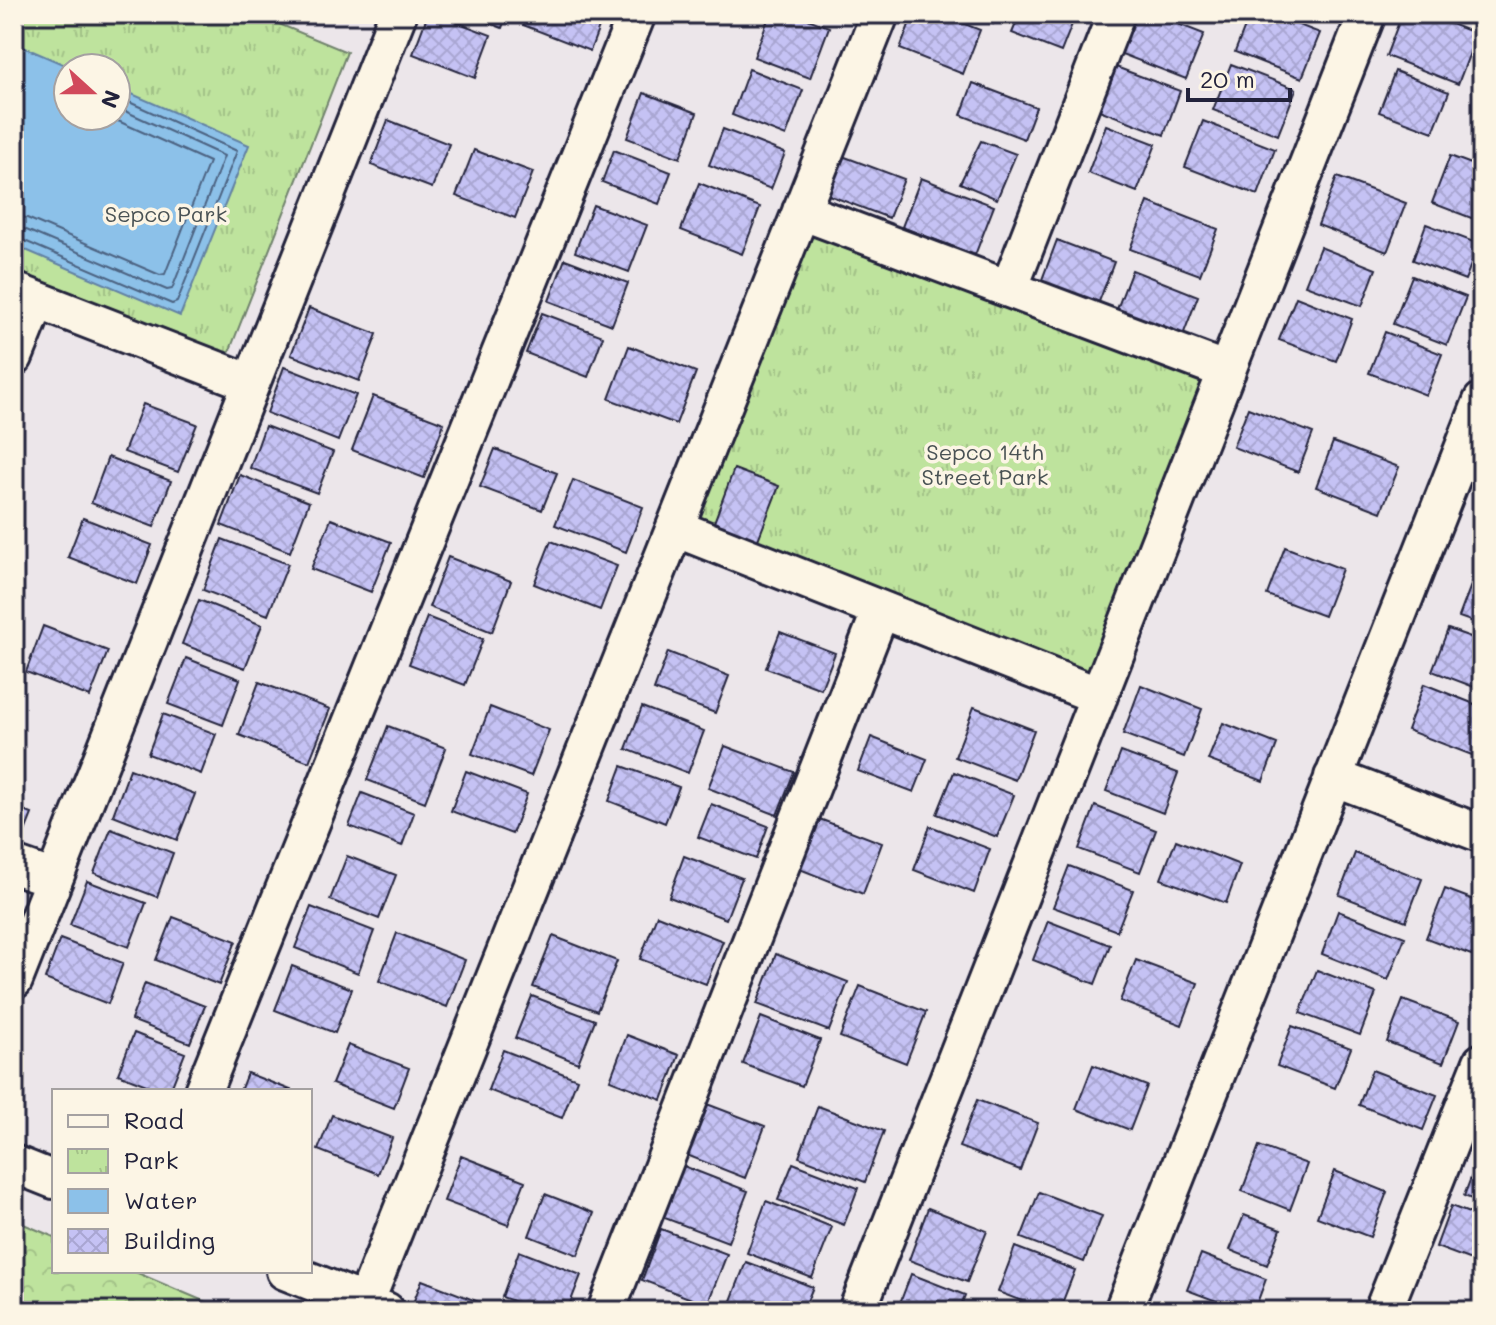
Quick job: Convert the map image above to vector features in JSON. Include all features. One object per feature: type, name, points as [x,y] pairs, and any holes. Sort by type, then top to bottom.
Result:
[{"type":"street","points":[[14,980],[398,14]]},
{"type":"street","points":[[204,1089],[637,14]]},
{"type":"street","points":[[290,1273],[376,1307],[675,528],[880,14]]},
{"type":"street","points":[[1009,289],[1116,14]]},
{"type":"street","points":[[857,1311],[1367,14]]},
{"type":"street","points":[[801,211],[1227,371]]},
{"type":"street","points":[[14,357],[25,295],[251,383]]},
{"type":"street","points":[[1123,1311],[1482,401]]},
{"type":"street","points":[[675,528],[1099,696]]},
{"type":"street","points":[[606,1311],[881,610]]},
{"type":"street","points":[[1333,777],[1482,834]]},
{"type":"street","points":[[14,865],[54,879]]},
{"type":"street","points":[[1383,1311],[1479,1080]]},
{"type":"street","points":[[14,1164],[52,1179]]},
{"type":"green space","name":"Sepco Park","points":[[14,14],[255,14],[347,52],[228,355],[14,270]]},
{"type":"green space","name":"Sepco 14th Street Park","points":[[806,224],[1207,373],[1090,682],[692,522]]},
{"type":"green space","points":[[14,1220],[52,1236],[52,1273],[138,1273],[227,1311],[14,1311]]},
{"type":"water","points":[[14,43],[52,59],[52,132],[132,132],[132,94],[249,145],[180,316],[14,245]]},
{"type":"building","points":[[428,14],[491,35],[475,78],[413,54]]},
{"type":"building","points":[[466,14],[507,14],[502,28]]},
{"type":"building","points":[[527,14],[604,14],[590,51],[523,25]]},
{"type":"building","points":[[770,14],[795,14],[829,27],[810,78],[754,57]]},
{"type":"building","points":[[913,14],[940,14],[980,30],[963,74],[900,49]]},
{"type":"building","points":[[967,14],[997,14],[993,24]]},
{"type":"building","points":[[1020,14],[1076,14],[1061,52],[1012,33]]},
{"type":"building","points":[[1134,14],[1152,14],[1204,34],[1186,79],[1119,53]]},
{"type":"building","points":[[1250,14],[1270,14],[1320,33],[1302,78],[1235,52]]},
{"type":"building","points":[[1402,14],[1425,14],[1477,34],[1458,84],[1386,56]]},
{"type":"building","points":[[1231,64],[1296,89],[1278,135],[1213,110]]},
{"type":"building","points":[[1116,67],[1180,91],[1164,135],[1099,110]]},
{"type":"building","points":[[749,69],[803,90],[786,136],[732,115]]},
{"type":"building","points":[[1395,71],[1449,92],[1433,132],[1379,112]]},
{"type":"building","points":[[973,83],[1036,107],[1024,139],[961,115]]},
{"type":"building","points":[[644,93],[697,113],[680,158],[627,138]]},
{"type":"building","points":[[388,120],[449,144],[432,188],[371,165]]},
{"type":"building","points":[[1203,121],[1275,149],[1258,195],[1185,167]]},
{"type":"building","points":[[1106,125],[1156,144],[1137,192],[1088,173]]},
{"type":"building","points":[[723,129],[785,153],[771,189],[709,165]]},
{"type":"building","points":[[981,141],[1016,154],[997,199],[960,183]]},
{"type":"building","points":[[474,150],[533,172],[515,218],[456,196]]},
{"type":"building","points":[[614,150],[671,172],[659,204],[602,182]]},
{"type":"building","points":[[837,154],[904,179],[889,218],[823,193]]},
{"type":"building","points":[[1450,156],[1482,168],[1482,222],[1432,203]]},
{"type":"building","points":[[1337,177],[1406,203],[1387,252],[1318,225]]},
{"type":"building","points":[[921,178],[994,206],[975,255],[902,227]]},
{"type":"building","points":[[699,183],[760,207],[742,254],[681,230]]},
{"type":"building","points":[[1148,202],[1218,229],[1200,275],[1130,249]]},
{"type":"building","points":[[593,205],[647,225],[629,272],[575,252]]},
{"type":"building","points":[[1426,224],[1479,244],[1465,280],[1413,260]]},
{"type":"building","points":[[1057,240],[1114,262],[1097,307],[1040,285]]},
{"type":"building","points":[[1320,247],[1376,269],[1362,306],[1305,285]]},
{"type":"building","points":[[565,259],[628,283],[612,325],[549,301]]},
{"type":"building","points":[[1132,270],[1198,296],[1180,343],[1114,317]]},
{"type":"building","points":[[1412,276],[1466,297],[1447,345],[1393,324]]},
{"type":"building","points":[[1296,297],[1352,319],[1336,361],[1279,340]]},
{"type":"building","points":[[309,308],[377,334],[359,381],[291,355]]},
{"type":"building","points":[[542,313],[603,336],[588,377],[526,353]]},
{"type":"building","points":[[1385,332],[1442,354],[1426,395],[1369,373]]},
{"type":"building","points":[[629,346],[696,372],[676,424],[609,399]]},
{"type":"building","points":[[284,367],[356,395],[338,441],[267,413]]},
{"type":"building","points":[[373,396],[444,423],[424,478],[352,450]]},
{"type":"building","points":[[143,404],[197,424],[178,472],[124,452]]},
{"type":"building","points":[[1248,408],[1313,433],[1298,472],[1233,447]]},
{"type":"building","points":[[265,426],[333,452],[317,493],[250,468]]},
{"type":"building","points":[[1333,442],[1399,467],[1381,512],[1316,487]]},
{"type":"building","points":[[495,449],[557,473],[542,510],[480,487]]},
{"type":"building","points":[[108,457],[171,481],[154,527],[91,503]]},
{"type":"building","points":[[734,469],[779,486],[754,550],[710,533]]},
{"type":"building","points":[[240,475],[309,502],[290,552],[221,525]]},
{"type":"building","points":[[573,480],[643,507],[626,552],[555,525]]},
{"type":"building","points":[[83,518],[152,545],[137,584],[68,557]]},
{"type":"building","points":[[331,519],[391,542],[371,592],[311,569]]},
{"type":"building","points":[[222,539],[288,564],[268,615],[203,590]]},
{"type":"building","points":[[551,541],[617,566],[600,610],[534,584]]},
{"type":"building","points":[[1285,547],[1342,569],[1324,616],[1267,595]]},
{"type":"building","points":[[448,557],[511,581],[492,632],[429,607]]},
{"type":"building","points":[[1476,572],[1482,575],[1482,625],[1459,617]]},
{"type":"building","points":[[199,600],[262,625],[245,668],[182,644]]},
{"type":"building","points":[[427,617],[483,639],[465,685],[409,664]]},
{"type":"building","points":[[43,626],[108,651],[90,697],[26,672]]},
{"type":"building","points":[[1448,629],[1482,641],[1482,690],[1432,671]]},
{"type":"building","points":[[780,632],[835,653],[821,689],[766,668]]},
{"type":"building","points":[[668,652],[729,676],[715,713],[654,690]]},
{"type":"building","points":[[186,658],[240,679],[223,725],[168,704]]},
{"type":"building","points":[[259,682],[330,709],[309,762],[239,735]]},
{"type":"building","points":[[1424,684],[1482,707],[1482,743],[1477,757],[1407,730]]},
{"type":"building","points":[[1141,685],[1202,709],[1184,757],[1123,734]]},
{"type":"building","points":[[490,707],[549,730],[531,776],[472,754]]},
{"type":"building","points":[[642,707],[704,731],[688,773],[626,749]]},
{"type":"building","points":[[974,707],[1034,730],[1015,780],[955,757]]},
{"type":"building","points":[[163,714],[216,734],[201,774],[148,754]]},
{"type":"building","points":[[1223,723],[1277,744],[1263,781],[1208,760]]},
{"type":"building","points":[[388,726],[446,748],[425,802],[367,780]]},
{"type":"building","points":[[871,737],[927,759],[914,792],[858,771]]},
{"type":"building","points":[[725,746],[794,772],[777,815],[708,788]]},
{"type":"building","points":[[1121,752],[1178,773],[1163,813],[1106,791]]},
{"type":"building","points":[[622,766],[679,787],[665,823],[609,801]]},
{"type":"building","points":[[130,769],[195,794],[177,840],[113,815]]},
{"type":"building","points":[[466,771],[527,794],[512,834],[451,811]]},
{"type":"building","points":[[954,772],[1014,795],[997,837],[937,814]]},
{"type":"building","points":[[362,793],[414,813],[402,846],[349,826]]},
{"type":"building","points":[[711,804],[768,826],[756,859],[698,837]]},
{"type":"building","points":[[1095,806],[1156,830],[1140,872],[1079,849]]},
{"type":"building","points":[[14,807],[32,814],[14,859]]},
{"type":"building","points":[[817,818],[882,843],[863,894],[797,868]]},
{"type":"building","points":[[930,826],[990,849],[974,893],[914,870]]},
{"type":"building","points":[[111,829],[173,853],[157,897],[94,873]]},
{"type":"building","points":[[1176,840],[1240,865],[1226,903],[1161,879]]},
{"type":"building","points":[[1355,853],[1422,879],[1406,921],[1339,895]]},
{"type":"building","points":[[347,856],[396,875],[379,919],[330,900]]},
{"type":"building","points":[[684,856],[742,878],[726,919],[669,897]]},
{"type":"building","points":[[1069,866],[1133,890],[1117,931],[1053,907]]},
{"type":"building","points":[[87,881],[146,903],[129,947],[70,925]]},
{"type":"building","points":[[1445,889],[1482,903],[1482,959],[1426,938]]},
{"type":"building","points":[[311,907],[374,931],[358,973],[295,948]]},
{"type":"building","points":[[1338,911],[1405,937],[1388,980],[1322,954]]},
{"type":"building","points":[[657,915],[723,941],[706,984],[640,959]]},
{"type":"building","points":[[173,917],[236,941],[219,985],[156,960]]},
{"type":"building","points":[[1048,921],[1110,945],[1095,984],[1033,960]]},
{"type":"building","points":[[397,933],[465,960],[447,1007],[379,981]]},
{"type":"building","points":[[553,936],[617,961],[597,1011],[533,987]]},
{"type":"building","points":[[60,939],[123,963],[108,1004],[45,979]]},
{"type":"building","points":[[776,954],[848,982],[829,1031],[757,1004]]},
{"type":"building","points":[[1136,960],[1198,983],[1182,1025],[1120,1001]]},
{"type":"building","points":[[292,966],[352,989],[335,1033],[275,1010]]},
{"type":"building","points":[[1317,970],[1376,993],[1360,1035],[1300,1013]]},
{"type":"building","points":[[145,983],[205,1006],[190,1043],[131,1020]]},
{"type":"building","points":[[860,986],[926,1012],[906,1063],[840,1037]]},
{"type":"building","points":[[532,996],[595,1020],[578,1063],[515,1038]]},
{"type":"building","points":[[1403,1000],[1459,1021],[1443,1063],[1387,1042]]},
{"type":"building","points":[[761,1017],[820,1040],[802,1086],[743,1064]]},
{"type":"building","points":[[1292,1026],[1351,1048],[1335,1088],[1277,1066]]},
{"type":"building","points":[[134,1033],[185,1053],[171,1089],[157,1089],[118,1074]]},
{"type":"building","points":[[627,1035],[679,1055],[662,1100],[610,1080]]},
{"type":"building","points":[[348,1045],[409,1068],[394,1108],[332,1084]]},
{"type":"building","points":[[503,1050],[577,1079],[562,1118],[488,1090]]},
{"type":"building","points":[[1093,1065],[1147,1086],[1130,1130],[1076,1109]]},
{"type":"building","points":[[1372,1070],[1437,1095],[1423,1130],[1359,1105]]},
{"type":"building","points":[[247,1073],[288,1089],[241,1089]]},
{"type":"building","points":[[977,1100],[1038,1123],[1020,1170],[959,1147]]},
{"type":"building","points":[[699,1101],[765,1126],[745,1178],[679,1152]]},
{"type":"building","points":[[818,1106],[884,1131],[865,1182],[799,1157]]},
{"type":"building","points":[[332,1115],[392,1138],[378,1174],[318,1150]]},
{"type":"building","points":[[1259,1146],[1307,1164],[1290,1210],[1242,1191]]},
{"type":"building","points":[[1482,1149],[1482,1203],[1464,1196]]},
{"type":"building","points":[[461,1156],[525,1181],[508,1225],[444,1201]]},
{"type":"building","points":[[793,1163],[858,1188],[844,1225],[778,1200]]},
{"type":"building","points":[[681,1165],[748,1191],[728,1242],[662,1217]]},
{"type":"building","points":[[1335,1171],[1387,1192],[1370,1237],[1317,1217]]},
{"type":"building","points":[[1039,1192],[1102,1216],[1084,1262],[1021,1238]]},
{"type":"building","points":[[545,1194],[594,1213],[578,1255],[529,1236]]},
{"type":"building","points":[[766,1201],[832,1227],[812,1278],[747,1253]]},
{"type":"building","points":[[1451,1206],[1482,1218],[1482,1264],[1436,1247]]},
{"type":"building","points":[[928,1208],[987,1231],[967,1282],[909,1260]]},
{"type":"building","points":[[1244,1215],[1281,1229],[1267,1265],[1230,1250]]},
{"type":"building","points":[[661,1229],[727,1254],[707,1305],[642,1280]]},
{"type":"building","points":[[1015,1247],[1075,1270],[1059,1311],[1048,1311],[998,1292]]},
{"type":"building","points":[[519,1251],[581,1275],[567,1311],[539,1311],[502,1297]]},
{"type":"building","points":[[1201,1254],[1266,1279],[1254,1311],[1243,1311],[1187,1290]]},
{"type":"building","points":[[746,1262],[813,1287],[803,1311],[727,1311]]},
{"type":"building","points":[[911,1274],[965,1295],[959,1311],[897,1311]]},
{"type":"building","points":[[422,1280],[479,1302],[476,1311],[410,1311]]}]
